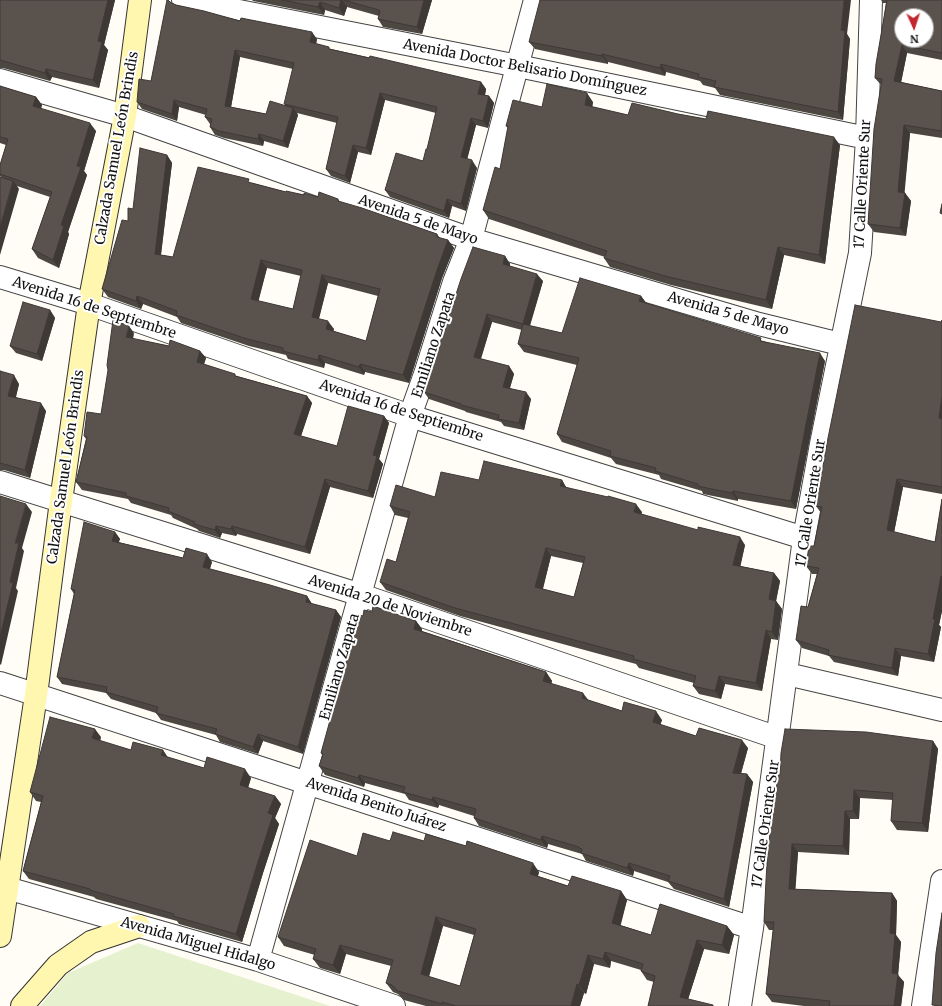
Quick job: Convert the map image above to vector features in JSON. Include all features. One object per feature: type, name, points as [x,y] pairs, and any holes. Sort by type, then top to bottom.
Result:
[{"type":"street","name":"Calzada Samuel León Brindis","points":[[0,936],[4,887],[36,695],[61,501],[89,304],[125,116],[140,0]]},
{"type":"street","name":"Avenida Doctor Belisario Domínguez","points":[[184,0],[518,66],[867,138]]},
{"type":"street","name":"Emiliano Zapata","points":[[258,960],[410,416],[454,282],[471,239],[535,0]]},
{"type":"street","name":"17 Calle Oriente Sur","points":[[740,1006],[787,674],[804,538],[840,344],[860,253],[867,138],[870,0]]},
{"type":"street","name":"Avenida 5 de Mayo","points":[[0,80],[125,116],[471,239],[754,323],[840,344]]},
{"type":"street","name":"Avenida 16 de Septiembre","points":[[0,277],[89,304],[410,416],[804,538]]},
{"type":"street","name":"Avenida 20 de Noviembre","points":[[0,482],[361,595],[778,738]]},
{"type":"street","points":[[787,674],[942,710]]},
{"type":"street","name":"Avenida Benito Juárez","points":[[0,683],[752,928]]},
{"type":"street","points":[[923,1006],[936,962],[942,881]]},
{"type":"street","name":"Avenida Miguel Hidalgo","points":[[4,887],[258,960],[394,1006]]},
{"type":"street","points":[[22,1006],[58,964],[91,942],[139,926]]},
{"type":"green space","points":[[138,943],[330,1006],[40,1006],[68,973]]},
{"type":"building","points":[[0,0],[108,0],[98,41],[102,42],[93,80],[46,69],[45,73],[0,60]]},
{"type":"building","points":[[167,0],[176,5],[240,21],[241,18],[312,32],[310,42],[329,47],[329,49],[369,58],[370,56],[481,82],[478,94],[489,96],[483,121],[471,118],[461,157],[472,160],[461,204],[447,199],[444,211],[385,190],[396,153],[423,161],[437,107],[380,93],[366,148],[353,145],[345,176],[326,169],[338,117],[284,104],[294,63],[235,50],[225,106],[266,114],[270,101],[293,108],[283,141],[259,134],[258,139],[219,131],[210,127],[212,119],[205,117],[207,109],[174,100],[172,114],[137,102],[139,79],[151,81]]},
{"type":"building","points":[[282,0],[341,0],[339,8],[320,2],[318,7]]},
{"type":"building","points":[[344,0],[424,0],[417,27],[378,19],[379,10]]},
{"type":"building","points":[[540,0],[844,0],[841,30],[845,31],[838,112],[714,87],[716,81],[698,77],[699,74],[661,64],[660,68],[602,54],[602,56],[529,42]]},
{"type":"building","points":[[887,0],[942,0],[942,53],[917,48],[934,48],[934,8],[894,8],[894,48],[901,48],[894,81],[942,91],[942,131],[904,125],[898,192],[905,193],[900,228],[868,224],[874,129],[882,79],[875,78]]},
{"type":"building","points":[[547,84],[587,93],[585,105],[628,115],[632,103],[706,119],[708,111],[834,137],[819,255],[778,247],[766,300],[665,276],[604,258],[607,251],[483,210],[495,167],[500,169],[508,126],[506,126],[513,100],[542,107]]},
{"type":"building","points":[[0,86],[36,97],[33,106],[90,123],[77,166],[81,167],[61,225],[64,226],[53,260],[32,249],[52,192],[0,174],[0,165],[8,139],[0,137]]},
{"type":"building","points":[[140,148],[167,155],[155,254],[173,257],[198,167],[249,179],[248,182],[286,192],[304,195],[304,193],[318,197],[319,192],[338,199],[338,201],[437,234],[437,237],[448,240],[403,375],[360,364],[359,367],[319,355],[318,360],[283,351],[283,348],[244,338],[176,315],[177,311],[137,296],[136,301],[102,289],[122,220],[128,221],[128,208],[133,209]],"holes":[[[261,260],[302,270],[293,309],[251,299]],[[322,275],[380,289],[366,341],[326,329],[328,321],[312,317]]]},
{"type":"building","points":[[0,177],[13,181],[0,227]]},
{"type":"building","points":[[473,247],[505,256],[503,264],[537,274],[523,324],[487,314],[474,357],[509,366],[503,387],[526,392],[519,423],[498,419],[499,415],[461,405],[424,392]]},
{"type":"building","points":[[580,278],[641,296],[639,301],[761,338],[760,341],[820,353],[791,501],[733,491],[732,493],[698,486],[698,484],[655,471],[656,468],[610,456],[611,451],[557,434],[579,358],[518,344],[523,324],[562,333]]},
{"type":"building","points":[[23,302],[50,310],[37,354],[10,346]]},
{"type":"building","points":[[855,305],[941,322],[942,320],[942,396],[939,418],[942,419],[942,487],[897,479],[887,530],[935,542],[942,499],[942,577],[941,576],[928,654],[895,648],[892,668],[828,655],[829,650],[796,640],[801,606],[808,607],[819,568],[806,566],[809,546],[814,546],[822,507],[816,506]]},
{"type":"building","points":[[113,320],[129,326],[126,337],[169,346],[170,340],[200,351],[197,362],[235,374],[235,376],[307,396],[294,434],[337,446],[348,406],[384,416],[373,455],[377,456],[368,491],[325,479],[305,547],[232,526],[231,529],[216,526],[215,530],[194,524],[195,522],[168,511],[169,508],[126,496],[126,493],[76,482],[87,437],[84,436],[87,412],[101,414],[108,370],[107,365]]},
{"type":"building","points":[[0,371],[14,375],[8,396],[41,403],[25,470],[0,463]]},
{"type":"building","points":[[484,461],[562,480],[560,486],[608,496],[636,504],[634,512],[698,530],[698,527],[740,537],[733,565],[774,573],[769,599],[776,601],[772,632],[766,630],[756,683],[719,676],[715,691],[693,686],[696,676],[633,659],[634,656],[455,608],[380,582],[387,559],[396,562],[410,512],[390,506],[396,485],[435,497],[441,472],[479,480]],"holes":[[[546,548],[585,557],[574,597],[535,587]]]},
{"type":"building","points":[[0,496],[26,504],[15,543],[19,543],[10,582],[13,583],[0,637]]},
{"type":"building","points":[[84,522],[115,532],[112,541],[183,558],[186,548],[207,554],[203,567],[307,596],[306,602],[336,610],[298,747],[258,734],[253,747],[215,734],[217,729],[156,713],[158,707],[106,692],[107,687],[57,677],[75,590],[71,589]]},
{"type":"building","points":[[373,606],[416,621],[414,629],[546,672],[543,681],[583,693],[582,698],[622,711],[624,702],[656,711],[653,722],[696,736],[699,728],[742,740],[733,773],[747,774],[724,899],[668,881],[670,876],[629,863],[627,868],[581,853],[582,849],[579,847],[542,836],[541,840],[474,818],[476,809],[433,797],[432,800],[403,792],[405,787],[359,775],[358,778],[319,766],[323,754],[321,753],[359,615],[363,616],[364,610],[372,612]]},
{"type":"building","points":[[50,717],[95,729],[92,738],[131,750],[133,742],[163,750],[161,755],[204,768],[207,757],[245,769],[240,785],[275,796],[268,813],[273,815],[236,934],[173,916],[174,914],[90,889],[23,871],[43,796],[30,792]]},
{"type":"building","points":[[785,729],[866,732],[933,741],[922,823],[891,821],[893,793],[854,790],[853,811],[845,811],[843,846],[792,844],[789,889],[892,893],[890,933],[895,934],[892,973],[898,974],[894,1006],[829,1006],[830,1001],[766,994],[774,922],[764,922],[768,848],[778,775],[780,775],[781,753]]},
{"type":"building","points":[[393,832],[424,841],[426,834],[466,846],[467,841],[533,863],[530,874],[568,886],[572,876],[621,891],[612,923],[651,935],[660,904],[727,926],[722,945],[697,940],[680,997],[713,1006],[648,1006],[655,976],[641,971],[643,964],[605,952],[603,959],[588,955],[579,985],[577,984],[571,1006],[456,1006],[442,1002],[442,1004],[398,991],[392,985],[386,983],[393,960],[340,945],[333,965],[313,959],[316,949],[278,937],[310,840],[357,856],[363,833],[390,841]],"holes":[[[436,917],[476,929],[460,986],[421,974]]]},
{"type":"building","points":[[942,913],[942,1006],[932,1005],[936,953]]}]
